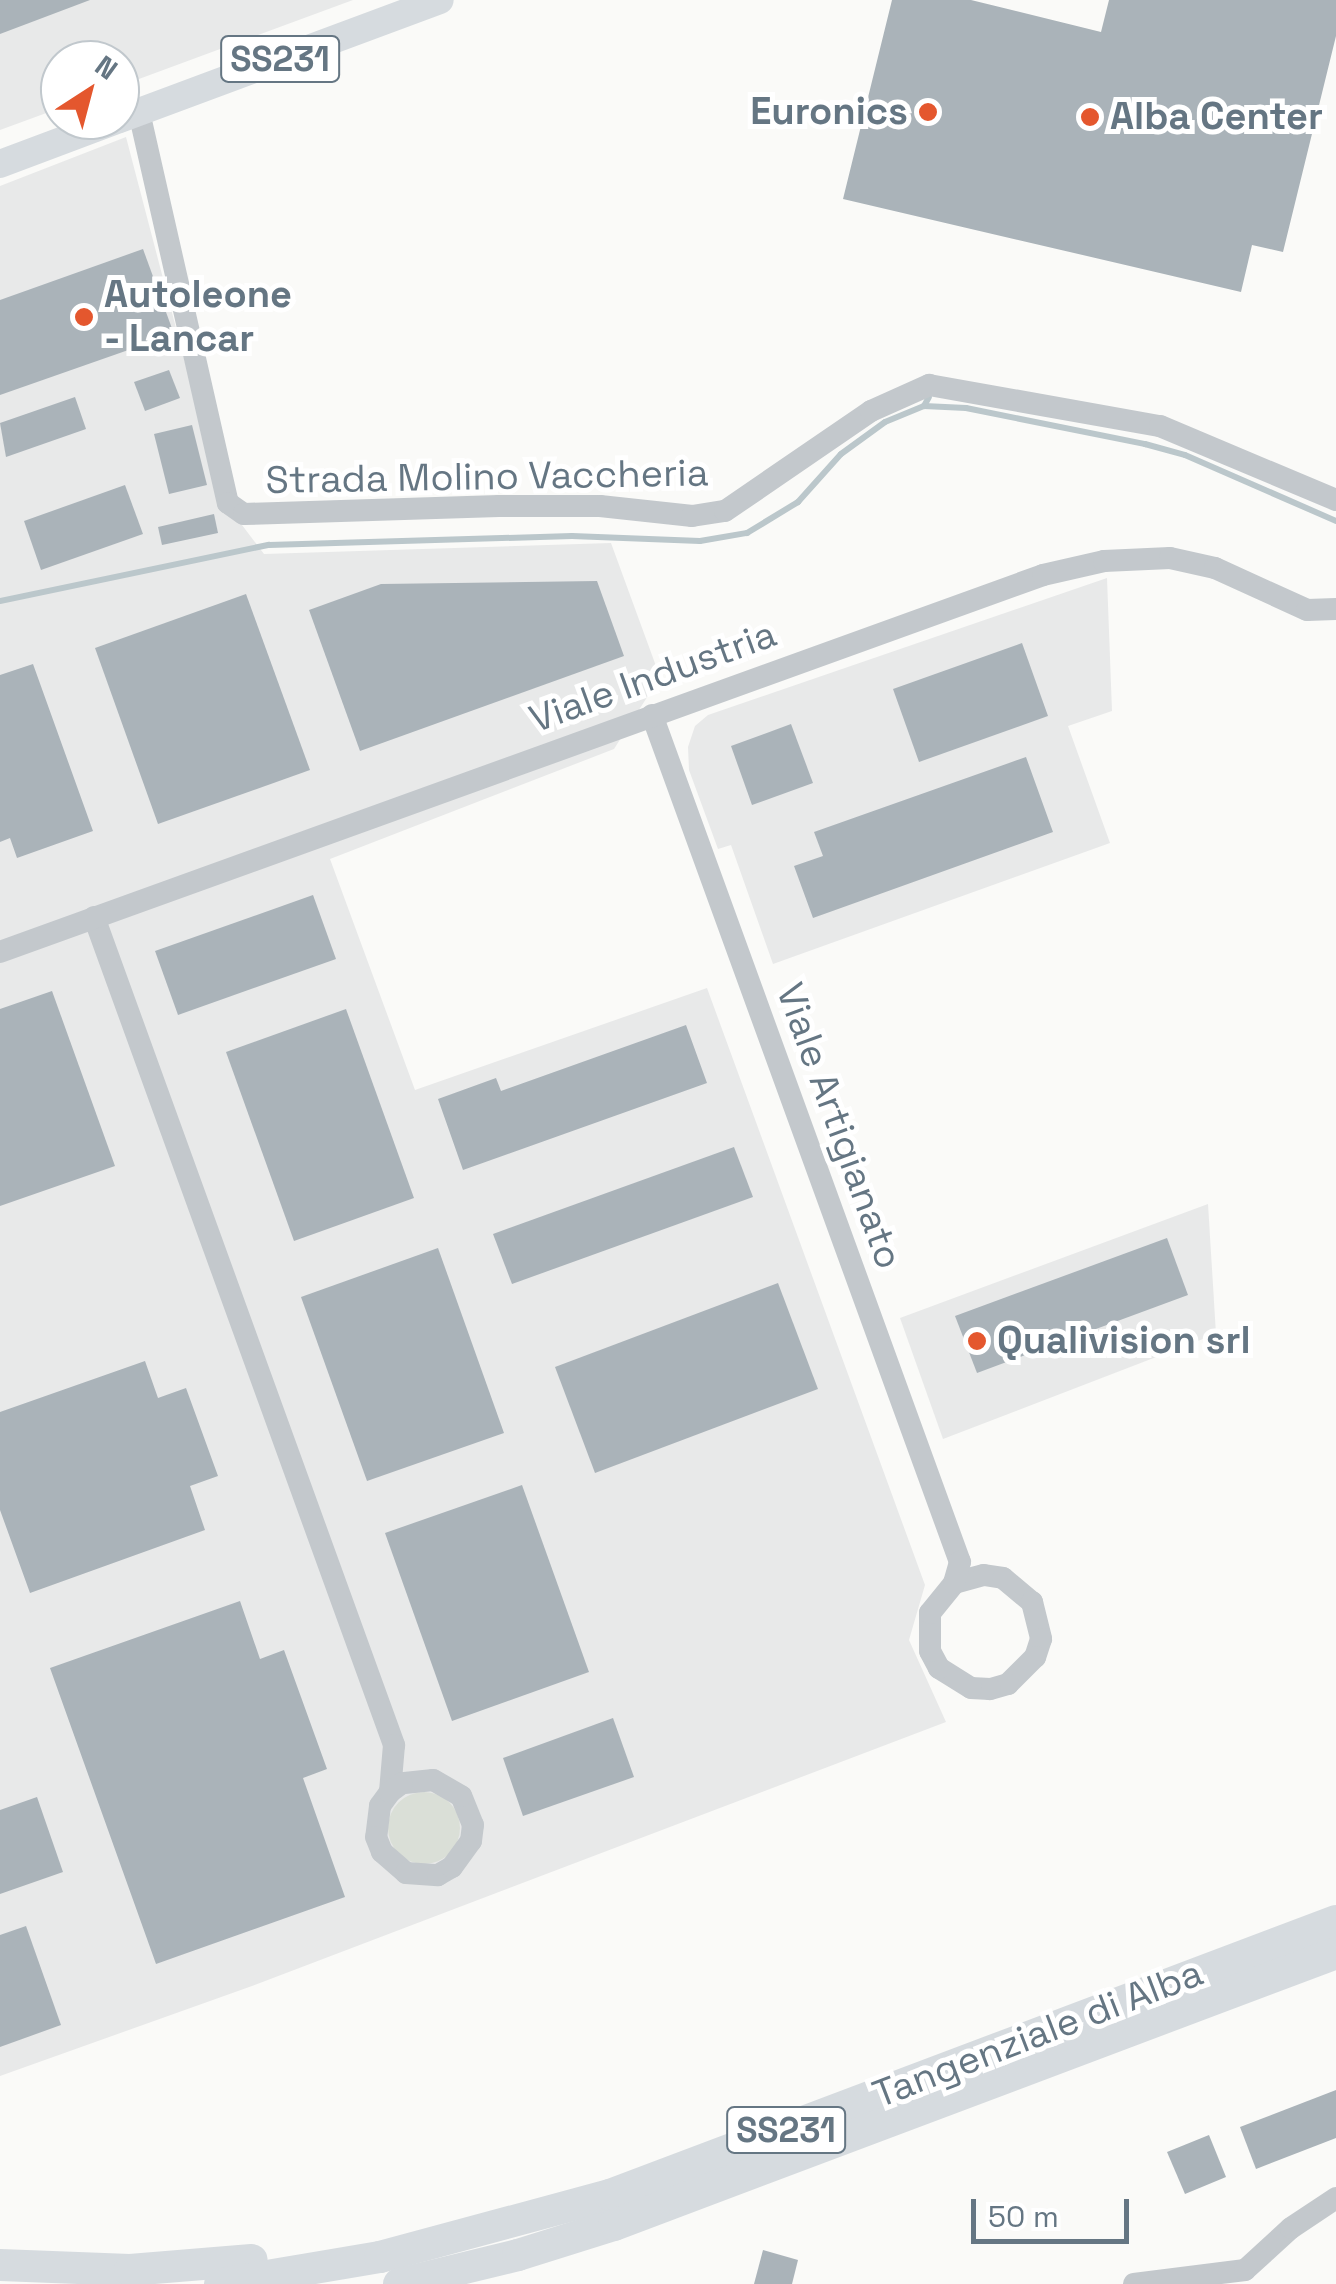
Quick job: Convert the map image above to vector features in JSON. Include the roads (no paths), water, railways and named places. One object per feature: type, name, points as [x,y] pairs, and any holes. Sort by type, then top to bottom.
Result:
[{"type":"highway","name":"Tangenziale di Alba","points":[[220,2284],[380,2258],[610,2194],[1336,1921]]},
{"type":"highway","name":"Tangenziale di Alba","points":[[399,2284],[518,2255],[614,2225],[1336,1953]]},
{"type":"highway","points":[[0,2265],[130,2270],[465,2236]]},
{"type":"main road","name":"SS231","points":[[140,111],[440,0]]},
{"type":"main road","name":"SS231","points":[[0,164],[64,140]]},
{"type":"street","name":"Strada Molino Vaccheria","points":[[131,140],[228,503],[244,514],[499,506],[600,506],[692,516],[725,511],[872,411],[929,386],[1160,426],[1336,500]]},
{"type":"street","name":"Viale Industria","points":[[0,952],[986,592],[1104,560],[1146,556],[1194,562],[1239,577],[1291,604],[1322,612],[1336,609]]},
{"type":"street","name":"Viale Artigianato","points":[[652,715],[957,1573]]},
{"type":"street","points":[[94,918],[394,1744],[390,1792],[375,1821],[382,1852],[406,1873],[438,1874],[464,1856],[473,1825],[461,1796],[433,1780],[394,1744]]},
{"type":"street","points":[[957,1573],[984,1575],[1020,1588],[1040,1620],[1035,1658],[1024,1673],[990,1689],[953,1680],[930,1651],[930,1613],[957,1573]]},
{"type":"street","points":[[390,1792],[417,1779],[433,1780]]},
{"type":"street","points":[[1134,2284],[1245,2270],[1291,2228],[1336,2198]]},
{"type":"waterway","points":[[0,601],[269,545],[572,536],[700,541],[747,533],[798,502],[841,454],[885,422],[924,406],[929,397]]},
{"type":"waterway","points":[[924,406],[966,408],[1185,455],[1336,521]]},
{"type":"place","name":"Euronics","points":[[928,112]]},
{"type":"place","name":"Alba Center","points":[[1090,117]]},
{"type":"place","name":"Autoleone - Lancar","points":[[84,317]]},
{"type":"place","name":"Qualivision srl","points":[[977,1341]]}]
